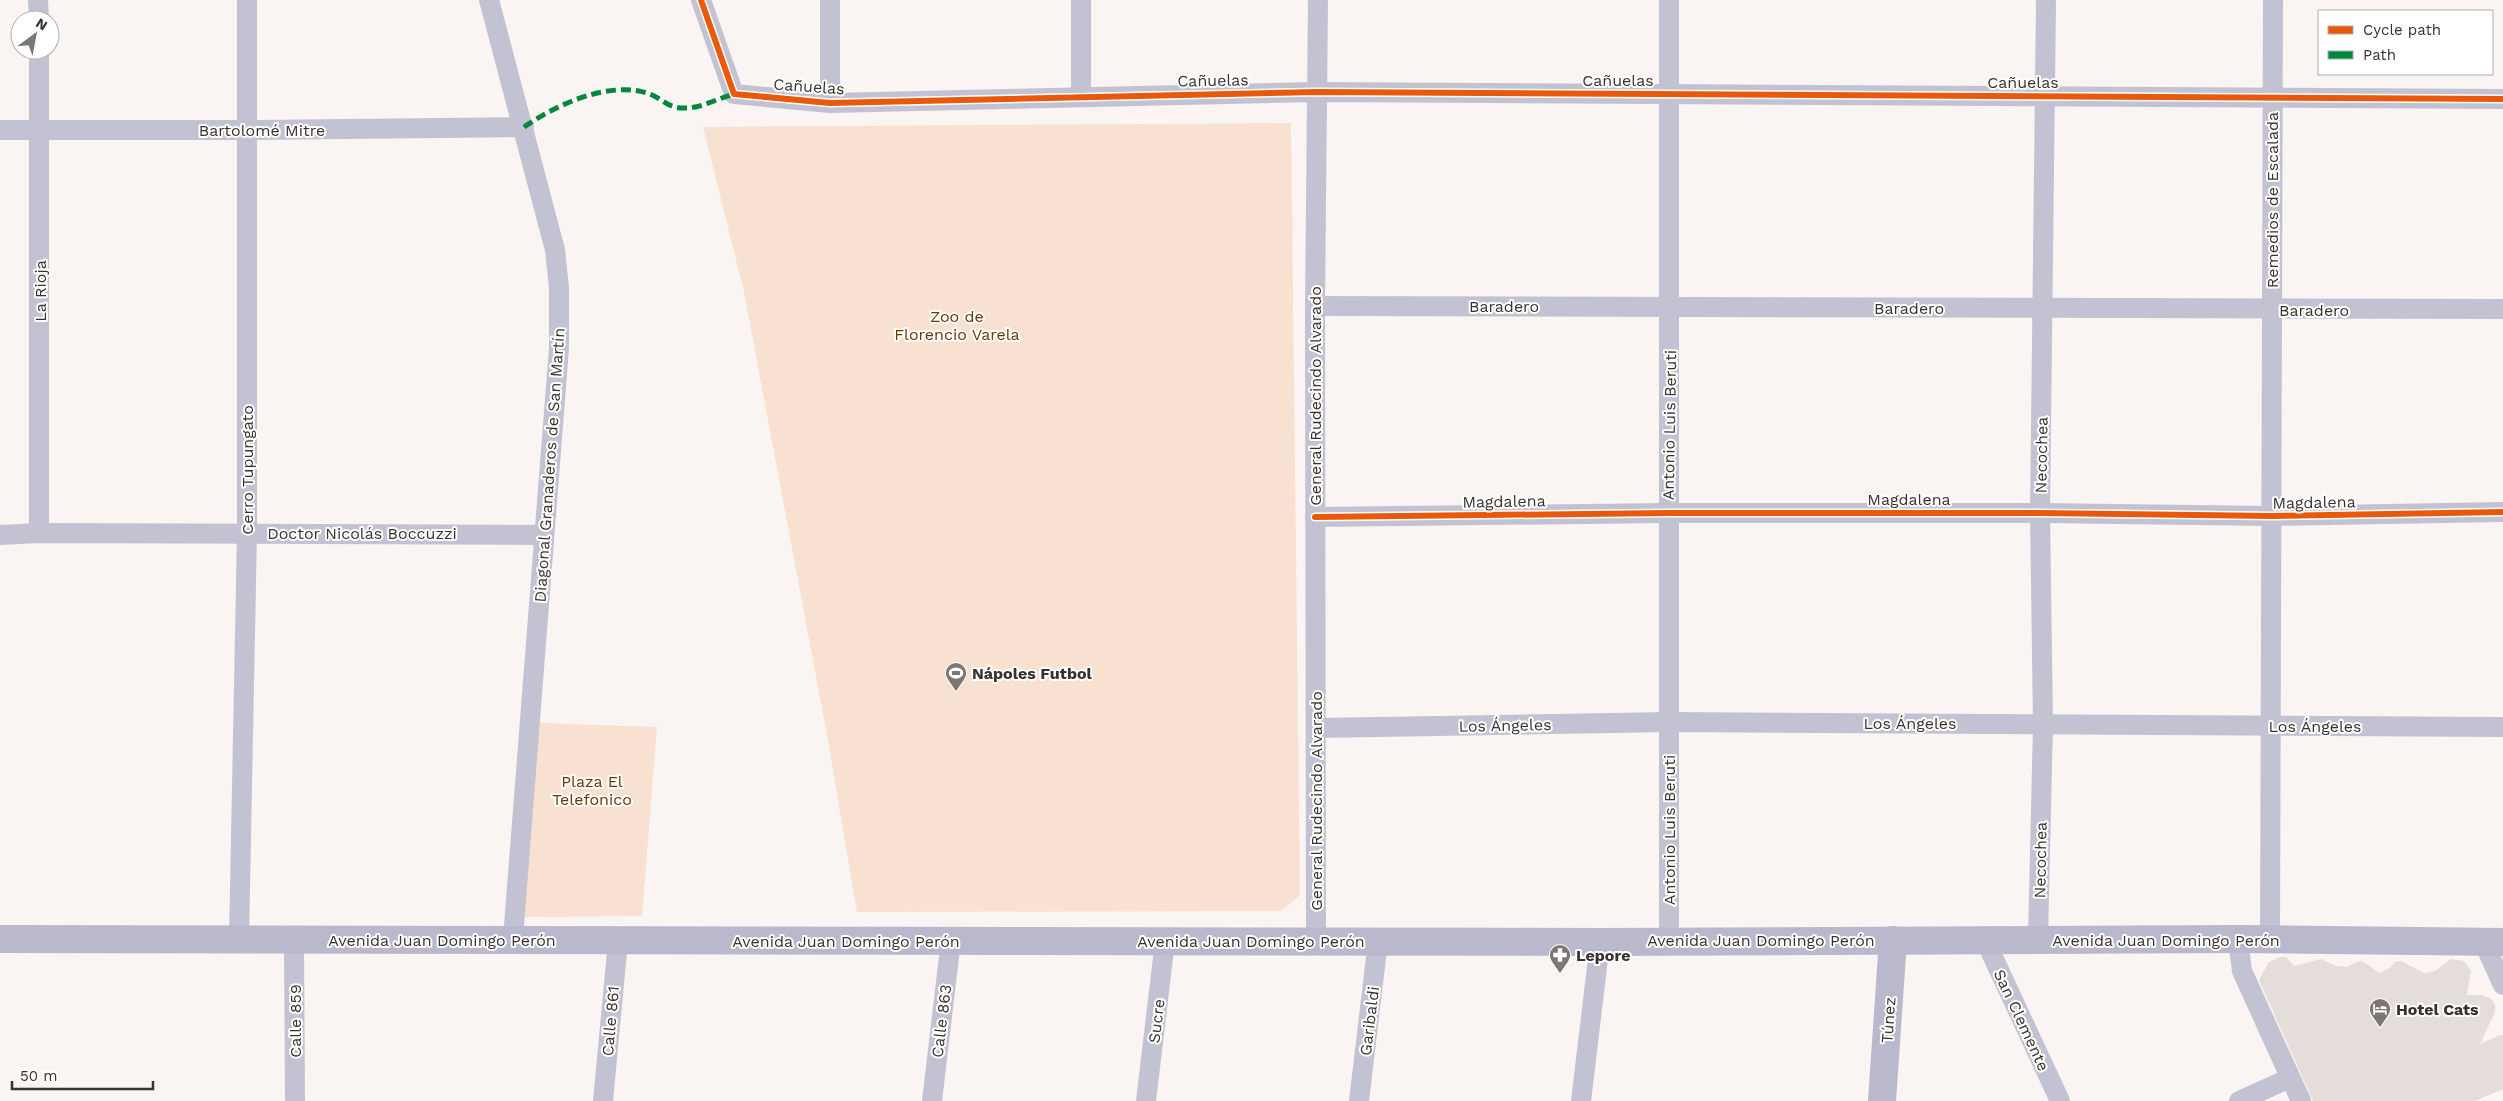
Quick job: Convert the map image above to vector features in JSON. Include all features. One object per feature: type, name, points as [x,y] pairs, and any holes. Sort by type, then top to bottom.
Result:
[{"type":"main road","name":"Avenida Juan Domingo Perón","points":[[0,939],[294,940],[513,938],[618,941],[1378,942],[2238,939],[2493,942]]},
{"type":"main road","name":"Túnez","points":[[1882,1101],[1893,940]]},
{"type":"street","name":"Cerro Tupungato","points":[[238,940],[247,532],[247,0]]},
{"type":"street","name":"Diagonal Granaderos de San Martín","points":[[489,0],[555,250],[560,288],[560,348],[543,534],[513,938]]},
{"type":"street","name":"Cañuelas","points":[[701,0],[734,94],[830,103],[1317,92],[2503,99]]},
{"type":"street","points":[[830,0],[830,103]]},
{"type":"street","points":[[1081,0],[1081,97]]},
{"type":"street","name":"General Rudecindo Alvarado","points":[[1316,941],[1315,306],[1318,0]]},
{"type":"street","name":"Antonio Luis Beruti","points":[[1669,0],[1669,941]]},
{"type":"street","name":"Necochea","points":[[2038,940],[2043,724],[2040,513],[2046,0]]},
{"type":"street","name":"Remedios de Escalada","points":[[2270,940],[2273,0]]},
{"type":"street","name":"La Rioja","points":[[39,60],[39,533]]},
{"type":"street","name":"Bartolomé Mitre","points":[[0,130],[524,127]]},
{"type":"street","name":"Baradero","points":[[1315,306],[2272,310],[2503,309]]},
{"type":"street","name":"Magdalena","points":[[1315,517],[1668,513],[2040,513],[2272,516],[2503,512]]},
{"type":"street","name":"Doctor Nicolás Boccuzzi","points":[[0,535],[39,533],[247,532],[543,534]]},
{"type":"street","name":"Los Ángeles","points":[[1317,728],[1670,722],[2503,727]]},
{"type":"street","points":[[2238,939],[2242,972],[2301,1101]]},
{"type":"street","name":"Calle 859","points":[[294,940],[295,1101]]},
{"type":"street","name":"Calle 863","points":[[932,1101],[951,940]]},
{"type":"street","name":"San Clemente","points":[[1985,940],[2060,1101]]},
{"type":"street","name":"Calle 861","points":[[603,1101],[618,941]]},
{"type":"street","name":"Sucre","points":[[1146,1101],[1165,941]]},
{"type":"street","name":"Garibaldi","points":[[1359,1101],[1378,942]]},
{"type":"street","points":[[1582,1101],[1600,942]]},
{"type":"street","points":[[2493,942],[2503,985]]},
{"type":"street","points":[[2239,1101],[2290,1078]]},
{"type":"green space","name":"Zoo de Florencio Varela","points":[[1291,123],[1300,895],[1281,911],[857,912],[829,746],[744,292],[703,127]]},
{"type":"green space","name":"Plaza El Telefonico","points":[[538,723],[657,727],[642,916],[523,917]]},
{"type":"building","name":"Hotel Cats","points":[[2280,957],[2286,957],[2294,966],[2321,959],[2336,966],[2347,967],[2362,961],[2380,973],[2391,967],[2394,962],[2401,961],[2424,973],[2435,971],[2451,959],[2464,961],[2471,971],[2467,995],[2483,995],[2491,999],[2495,1005],[2495,1012],[2480,1044],[2503,1034],[2503,1089],[2475,1101],[2313,1101],[2259,980],[2269,962]]},
{"type":"marked path","points":[[524,127],[566,103],[615,90],[632,90],[647,93],[674,107],[680,108],[704,105],[734,94]]},
{"type":"cycle path","points":[[701,0],[734,94],[830,103],[1317,92],[2503,99]]},
{"type":"cycle path","points":[[1315,517],[1668,513],[2040,513],[2272,516],[2503,512]]},
{"type":"place","name":"Nápoles Futbol","points":[[956,692]]},
{"type":"place","name":"Lepore","points":[[1560,974]]},
{"type":"place","name":"Hotel Cats","points":[[2380,1028]]}]
